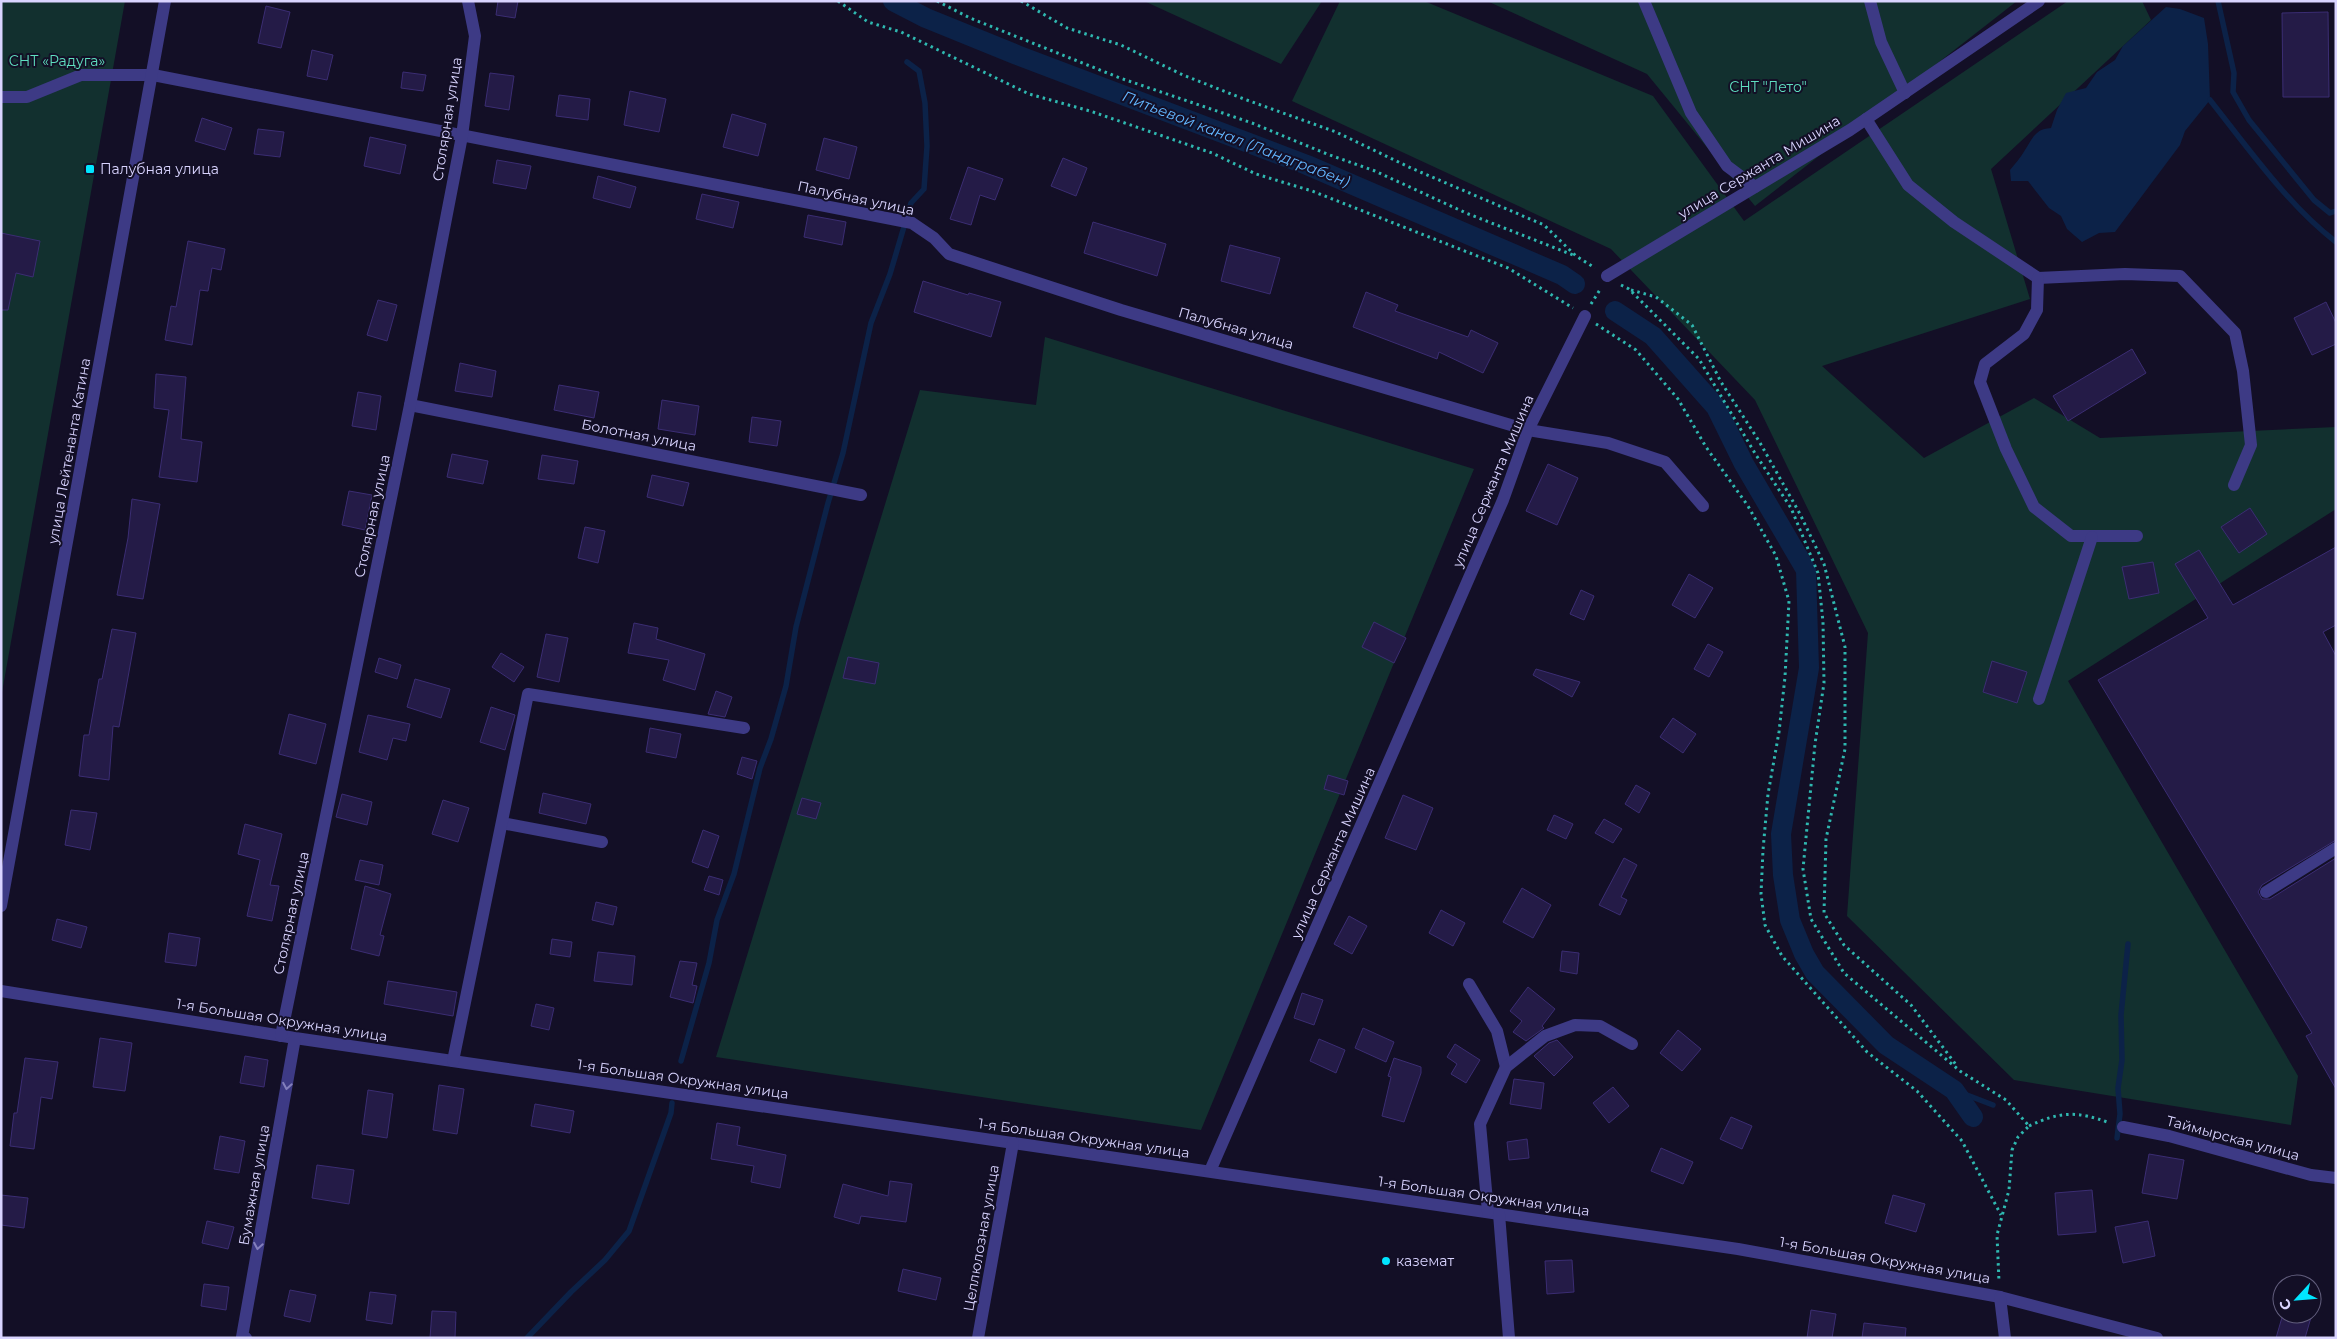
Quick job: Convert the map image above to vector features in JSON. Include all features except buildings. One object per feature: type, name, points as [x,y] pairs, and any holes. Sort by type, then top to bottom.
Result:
[{"type":"street","name":"улица Лейтенанта Катина","points":[[1,906],[5,867],[165,1]]},
{"type":"street","name":"Столярная улица","points":[[281,1036],[410,405],[462,136],[475,36],[468,1]]},
{"type":"street","points":[[1644,1],[1690,114],[1727,166],[1755,188]]},
{"type":"street","points":[[1870,1],[1881,42],[1905,93]]},
{"type":"street","name":"улица Сержанта Мишина","points":[[1607,276],[1866,119],[2039,1]]},
{"type":"street","name":"Палубная улица","points":[[1,97],[28,97],[81,75],[152,74],[912,223],[934,238],[949,254],[976,264],[1121,310],[1528,430],[1608,443],[1665,462],[1703,506]]},
{"type":"street","points":[[1866,119],[1908,185],[1954,222],[2038,278],[2124,274],[2180,276],[2235,333],[2243,371],[2251,445],[2234,485]]},
{"type":"street","points":[[2038,278],[2037,310],[2024,334],[1985,364],[1980,382],[2006,449],[2034,507],[2071,536],[2137,536]]},
{"type":"street","name":"улица Сержанта Мишина","points":[[1210,1171],[1503,500],[1528,430],[1585,316]]},
{"type":"street","name":"Болотная улица","points":[[410,405],[861,495]]},
{"type":"street","points":[[2039,699],[2092,536]]},
{"type":"street","points":[[453,1061],[528,694],[744,728]]},
{"type":"street","points":[[502,823],[602,842]]},
{"type":"street","points":[[2266,892],[2336,848]]},
{"type":"street","points":[[1468,984],[1497,1031],[1506,1067]]},
{"type":"street","name":"1-я Большая Окружная улица","points":[[1,991],[281,1036],[1738,1249],[2000,1297],[2157,1338]]},
{"type":"street","points":[[1509,1338],[1494,1213],[1480,1124],[1506,1067],[1545,1036],[1574,1025],[1600,1026],[1632,1044]]},
{"type":"street","name":"Бумажная улица","points":[[244,1337],[295,1038]]},
{"type":"street","name":"Таймырская улица","points":[[2119,1125],[2168,1136],[2312,1175],[2336,1178]]},
{"type":"street","name":"Целлюлозная улица","points":[[978,1338],[1014,1143]]},
{"type":"street","points":[[2000,1297],[2005,1338]]},
{"type":"path","points":[[838,1],[868,22],[901,32],[1029,94],[1090,111],[1212,153],[1256,174],[1312,191],[1508,268],[1636,350],[1678,399],[1706,447],[1748,506],[1776,556],[1789,601],[1785,677],[1762,850],[1761,894],[1765,925],[1782,956],[1867,1052],[1917,1091],[1962,1142],[2001,1216]]},
{"type":"path","points":[[937,1],[970,18],[1120,78],[1252,123],[1327,154],[1375,171],[1466,213],[1576,256],[1544,225],[1411,168],[1336,132],[1244,100],[1121,45],[1067,28],[1021,1]]},
{"type":"path","points":[[1585,316],[1607,276]]},
{"type":"path","points":[[1629,289],[1656,297],[1692,325],[1721,382],[1759,441],[1800,514],[1824,564],[1844,647],[1845,749],[1826,839],[1824,913],[1844,946],[1912,1005],[1960,1071]]},
{"type":"path","points":[[1645,305],[1699,359],[1756,455],[1791,508],[1818,573],[1823,622],[1824,683],[1815,744],[1803,868],[1811,919],[1844,973],[1960,1071],[2006,1100],[2029,1126]]},
{"type":"path","points":[[2000,1297],[1997,1235],[2008,1190],[2012,1150],[2018,1137],[2029,1126],[2053,1115],[2088,1115],[2119,1125]]},
{"type":"green space","name":"СНТ «Радуга»","points":[[1,1],[125,1],[1,698]]},
{"type":"green space","points":[[1144,1],[1322,1],[1281,64]]},
{"type":"green space","points":[[1340,1],[1424,1],[1653,96],[1744,221],[2068,1],[2142,1],[2151,20],[1991,169],[2030,299],[1822,366],[1924,458],[2034,398],[2100,438],[2336,427],[2336,509],[2068,681],[2298,1076],[2291,1125],[2014,1080],[1847,916],[1868,633],[1755,400],[1611,249],[1292,101]]},
{"type":"green space","name":"СНТ \"Лето\"","points":[[1487,1],[2017,1],[1755,206],[1647,74]]},
{"type":"green space","points":[[1045,337],[1474,469],[1201,1130],[716,1057],[920,390],[1036,405]]},
{"type":"water","points":[[2166,7],[2180,9],[2204,18],[2208,44],[2210,100],[2185,131],[2180,145],[2115,232],[2099,233],[2082,242],[2067,229],[2061,216],[2049,208],[2028,181],[2011,181],[2010,170],[2035,135],[2041,130],[2051,128],[2057,110],[2066,93],[2086,88],[2097,72],[2115,60],[2123,46]]},
{"type":"waterway","name":"Питьевой канал (Ландграбен)","points":[[893,1],[926,18],[1017,55],[1307,165],[1562,275],[1575,284]]},
{"type":"waterway","points":[[2218,1],[2234,73],[2233,92],[2249,120],[2314,200],[2330,213],[2336,211]]},
{"type":"waterway","points":[[681,1061],[709,963],[717,920],[734,874],[760,768],[771,739],[786,686],[796,627],[843,453],[871,323],[890,274],[911,203],[924,189],[927,146],[925,103],[919,71],[907,62]]},
{"type":"waterway","points":[[2210,100],[2285,193],[2301,211],[2336,242]]},
{"type":"waterway","name":"Питьевой канал (Ландграбен)","points":[[1615,311],[1653,336],[1716,407],[1744,464],[1806,570],[1809,668],[1781,834],[1783,875],[1790,920],[1804,954],[1815,973],[1886,1045],[1954,1090],[1973,1117]]},
{"type":"waterway","points":[[2117,1138],[2120,1114],[2118,1088],[2122,1060],[2121,1015],[2128,944]]},
{"type":"waterway","points":[[1954,1090],[1993,1105]]},
{"type":"waterway","points":[[527,1338],[605,1260],[629,1231],[671,1113],[672,1103]]},
{"type":"place","name":"Палубная улица","points":[[90,169]]},
{"type":"place","name":"каземат","points":[[1386,1261]]}]
